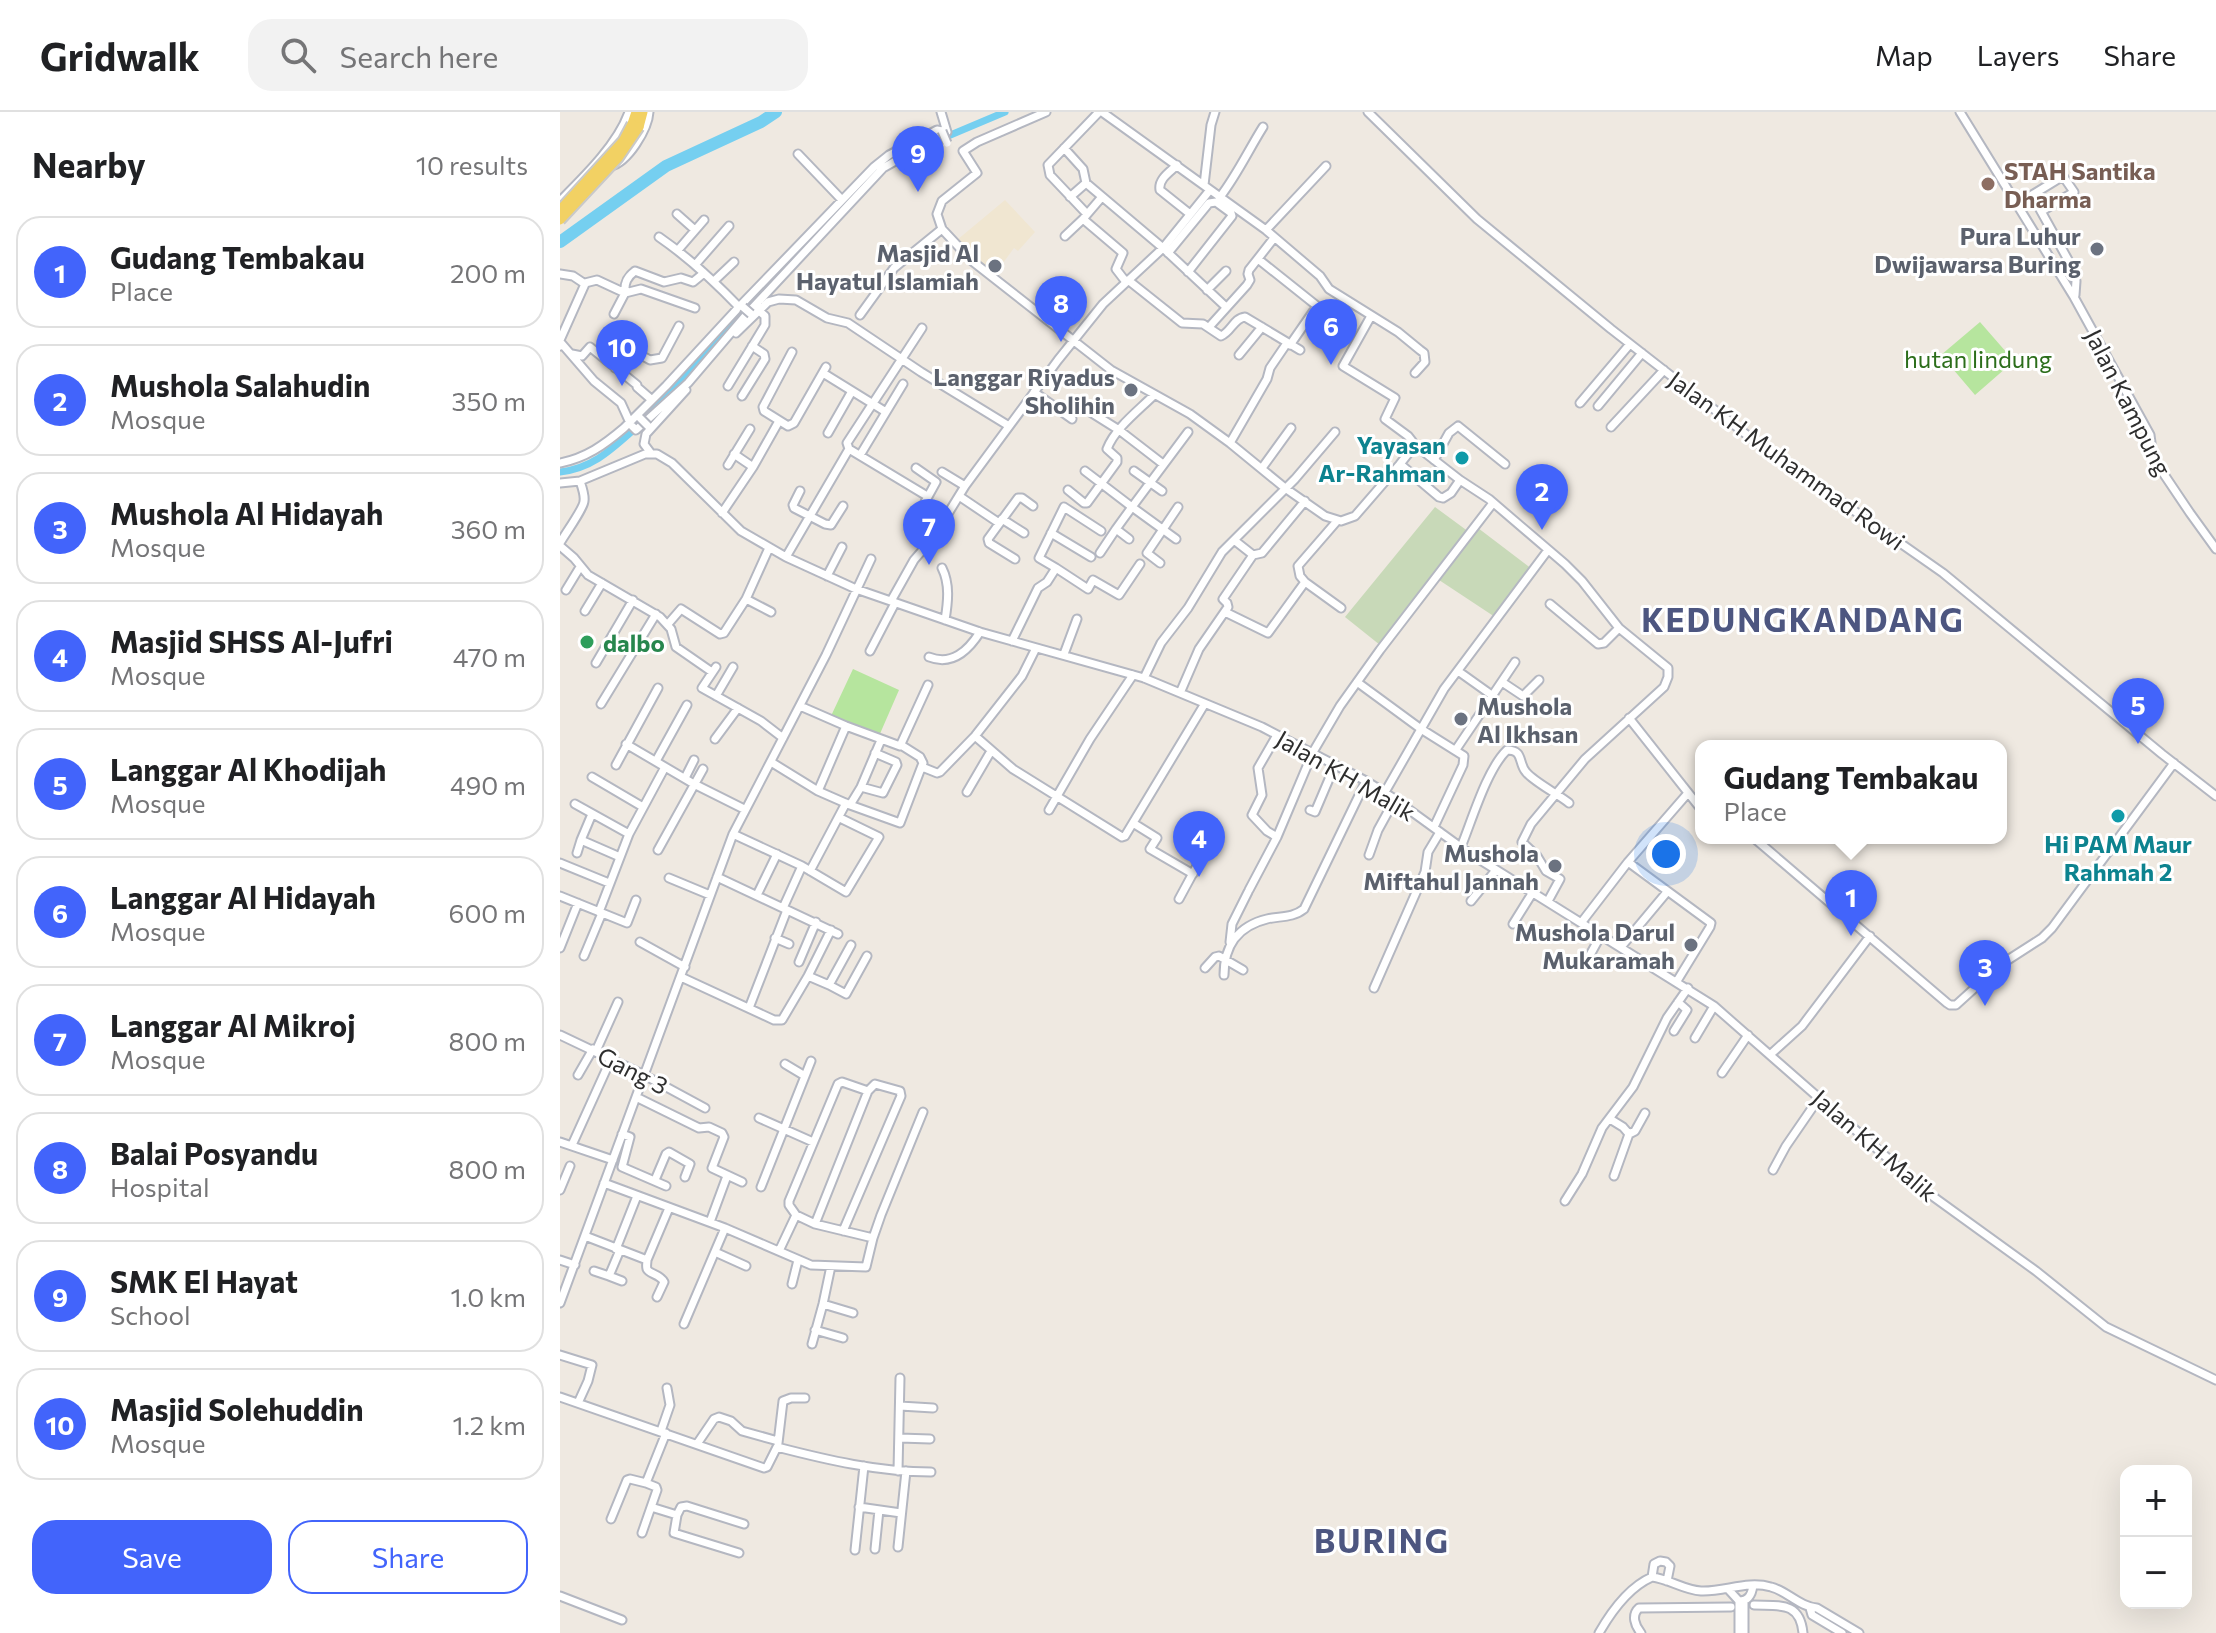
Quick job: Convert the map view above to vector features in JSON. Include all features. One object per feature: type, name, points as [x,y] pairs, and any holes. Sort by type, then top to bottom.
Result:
[{"type":"main road","points":[[560,220],[618,158],[635,125],[636,112]]},
{"type":"main road","points":[[560,210],[646,112]]},
{"type":"street","points":[[560,201],[615,140],[629,112]]},
{"type":"street","points":[[593,165],[618,165],[639,139],[647,123],[646,112]]},
{"type":"street","points":[[652,400],[590,347],[578,357],[573,355],[560,346],[562,344],[570,353],[578,363],[594,381],[621,403],[636,430],[688,383],[746,315],[883,168],[947,132],[941,112]]},
{"type":"street","points":[[963,151],[1046,112]]},
{"type":"street","points":[[1300,350],[1243,317],[1225,335],[1218,336],[1203,324],[1182,323],[1116,269],[1123,257],[1122,252],[1085,217],[1050,175],[1047,168],[1049,162],[1100,112],[1266,230],[1320,276],[1329,289],[1398,332],[1424,353],[1425,362],[1415,373]]},
{"type":"street","points":[[1165,250],[1207,188],[1211,125],[1215,112]]},
{"type":"street","name":"Jalan KH Muhammad Rowi","points":[[1368,112],[1477,219],[1630,344],[1756,442],[1943,573],[2216,796]]},
{"type":"street","name":"Jalan Kampung","points":[[1960,112],[2074,297],[2150,435],[2153,458],[2216,549]]},
{"type":"street","points":[[1220,197],[1263,127]]},
{"type":"street","points":[[560,463],[593,452],[638,416],[880,161],[937,130],[942,131],[950,147],[963,151],[977,173],[939,203],[937,214],[942,229],[972,261],[1111,370],[1190,414],[1325,516],[1341,521],[1355,516],[1415,445]]},
{"type":"street","points":[[1064,148],[1083,169],[1086,183],[1101,198],[1165,250],[1226,307]]},
{"type":"street","points":[[798,154],[842,200]]},
{"type":"street","points":[[1177,165],[1160,181],[1160,190],[1190,214]]},
{"type":"street","points":[[1266,230],[1326,166]]},
{"type":"street","points":[[2042,211],[2074,192],[2063,176],[2033,193],[2042,211],[2072,267],[2076,281],[2074,297]]},
{"type":"street","points":[[1070,197],[1086,183]]},
{"type":"street","points":[[1065,236],[1101,198]]},
{"type":"street","points":[[870,651],[914,560],[933,538],[965,486],[1034,392],[1103,304],[1165,250],[1209,203],[1216,202],[1232,216],[1188,272]]},
{"type":"street","points":[[677,214],[695,230]]},
{"type":"street","points":[[678,250],[704,220]]},
{"type":"street","points":[[695,265],[729,226]]},
{"type":"street","points":[[860,315],[894,268],[942,229]]},
{"type":"street","points":[[659,237],[741,306],[765,316],[766,322],[728,386]]},
{"type":"street","points":[[1210,326],[1247,285],[1250,280],[1248,272],[1274,238]]},
{"type":"street","points":[[1258,259],[1317,306]]},
{"type":"street","points":[[714,281],[734,262]]},
{"type":"street","points":[[614,314],[625,293],[628,276],[635,271],[668,283],[681,278],[693,282],[704,273]]},
{"type":"street","points":[[1207,290],[1226,271]]},
{"type":"street","points":[[560,274],[573,276],[585,283],[597,280],[625,293],[641,289],[695,308]]},
{"type":"street","points":[[560,340],[585,283]]},
{"type":"street","points":[[663,299],[668,283]]},
{"type":"street","points":[[1230,443],[1267,379],[1270,368],[1329,289]]},
{"type":"street","points":[[560,483],[580,481],[650,452],[644,440],[649,428],[754,313],[768,302],[779,299],[796,300],[827,318],[848,323],[1009,426]]},
{"type":"street","points":[[1371,316],[1343,366],[1394,397],[1395,402],[1385,419],[1548,550],[1582,581],[1619,628],[1668,668],[1667,682],[1655,697],[1585,759],[1531,824],[1522,842],[1537,856],[1546,871],[1560,879],[1548,901]]},
{"type":"street","points":[[615,338],[650,360],[662,358],[679,326]]},
{"type":"street","points":[[1239,355],[1262,327]]},
{"type":"street","points":[[922,328],[847,446],[927,496]]},
{"type":"street","points":[[1580,403],[1630,344]]},
{"type":"street","points":[[742,396],[765,359],[764,354],[752,346]]},
{"type":"street","points":[[615,368],[628,348]]},
{"type":"street","points":[[792,352],[763,407],[779,421],[791,426],[824,370],[886,412]]},
{"type":"street","points":[[1598,406],[1642,353]]},
{"type":"street","points":[[1611,427],[1664,370]]},
{"type":"street","points":[[862,452],[903,384]]},
{"type":"street","points":[[828,433],[852,391]]},
{"type":"street","points":[[1034,392],[1072,419]]},
{"type":"street","points":[[1068,490],[1085,504],[1117,462],[1107,447],[1119,430],[1154,395]]},
{"type":"street","points":[[1084,408],[1163,464]]},
{"type":"street","points":[[638,416],[649,428]]},
{"type":"street","points":[[722,513],[779,421]]},
{"type":"street","points":[[1434,460],[1449,433],[1458,426],[1505,464]]},
{"type":"street","points":[[1262,468],[1291,428]]},
{"type":"street","points":[[728,465],[750,429]]},
{"type":"street","points":[[1100,553],[1188,432]]},
{"type":"street","points":[[1144,678],[1161,643],[1188,608],[1222,552],[1335,432]]},
{"type":"street","points":[[786,557],[849,449]]},
{"type":"street","name":"Jalan KH Malik","points":[[650,452],[672,463],[741,531],[827,576],[980,632],[1144,678],[1313,752],[1385,792],[1496,870],[1714,1006],[1924,1190],[2036,1271],[2106,1327],[2216,1380]]},
{"type":"street","points":[[734,454],[753,467]]},
{"type":"street","points":[[1400,464],[1439,497],[1451,493],[1460,480]]},
{"type":"street","points":[[916,468],[936,482],[925,502],[946,516]]},
{"type":"street","points":[[1085,471],[1176,539]]},
{"type":"street","points":[[1134,471],[1162,491]]},
{"type":"street","points":[[942,472],[965,486]]},
{"type":"street","points":[[580,481],[583,507],[560,545],[588,575],[656,614],[668,624],[676,647],[714,670],[702,688],[761,721],[783,738]]},
{"type":"street","points":[[800,491],[793,507],[825,524],[831,525],[843,506]]},
{"type":"street","points":[[959,496],[1024,533]]},
{"type":"street","points":[[1015,559],[988,541],[1018,498],[1033,506]]},
{"type":"street","points":[[1180,693],[1199,649],[1225,612],[1228,605],[1223,599],[1253,555],[1262,553],[1305,501]]},
{"type":"street","points":[[1224,975],[1232,924],[1277,837],[1313,752],[1357,682],[1493,503]]},
{"type":"street","points":[[1101,531],[1064,507],[1039,558],[1088,589],[1093,580],[1119,595],[1140,564]]},
{"type":"street","points":[[1160,563],[1147,554],[1178,507]]},
{"type":"street","points":[[560,518],[570,525]]},
{"type":"street","points":[[1337,521],[1298,566],[1305,582],[1341,608]]},
{"type":"street","points":[[1116,529],[1129,539]]},
{"type":"street","points":[[1051,533],[1091,557]]},
{"type":"street","points":[[1234,540],[1253,555]]},
{"type":"street","points":[[827,576],[842,547]]},
{"type":"street","points":[[668,624],[681,609],[723,634],[746,599],[769,548]]},
{"type":"street","points":[[1385,792],[1444,689],[1548,550]]},
{"type":"street","points":[[560,1303],[733,834],[800,706],[871,559]]},
{"type":"street","points":[[566,590],[580,567]]},
{"type":"street","points":[[942,568],[948,593],[945,620]]},
{"type":"street","points":[[1012,641],[1038,588],[1047,582],[1056,568]]},
{"type":"street","points":[[1225,612],[1268,633],[1305,582]]},
{"type":"street","points":[[585,611],[602,583]]},
{"type":"street","points":[[746,599],[771,612]]},
{"type":"street","points":[[596,663],[633,600]]},
{"type":"street","points":[[1550,604],[1598,644],[1604,643],[1619,628]]},
{"type":"street","points":[[601,704],[656,614]]},
{"type":"street","points":[[1064,654],[1077,619]]},
{"type":"street","points":[[929,657],[938,661],[955,658],[971,645],[980,632]]},
{"type":"street","points":[[922,767],[940,772],[975,736],[1022,676],[1036,648]]},
{"type":"street","points":[[1456,751],[1515,662]]},
{"type":"street","points":[[716,696],[733,667]]},
{"type":"street","points":[[1458,671],[1493,696]]},
{"type":"street","points":[[1049,810],[1090,739],[1133,675]]},
{"type":"street","points":[[1502,682],[1523,696],[1539,680]]},
{"type":"street","points":[[1357,682],[1464,756],[1428,852],[1425,872],[1374,988]]},
{"type":"street","points":[[901,745],[928,685]]},
{"type":"street","points":[[616,765],[658,688]]},
{"type":"street","points":[[656,761],[687,705]]},
{"type":"street","points":[[975,736],[1013,769],[1122,837],[1204,705]]},
{"type":"street","points":[[771,762],[818,791],[900,823],[922,767],[920,757],[901,745],[881,740],[800,706]]},
{"type":"street","points":[[715,739],[738,708]]},
{"type":"street","points":[[1629,718],[1695,802]]},
{"type":"street","points":[[818,791],[846,726]]},
{"type":"street","points":[[1277,735],[1258,768],[1262,795],[1252,815],[1267,832],[1277,837]]},
{"type":"street","points":[[810,871],[861,787],[881,740]]},
{"type":"street","points":[[626,744],[744,809]]},
{"type":"street","points":[[1461,847],[1485,787],[1507,750],[1517,753],[1528,775],[1569,803]]},
{"type":"street","points":[[967,792],[991,751]]},
{"type":"street","points":[[861,787],[883,793],[897,765],[875,753]]},
{"type":"street","points":[[685,778],[694,760]]},
{"type":"street","points":[[1761,844],[1947,1003],[1956,1005],[2000,965],[2052,928],[2174,763]]},
{"type":"street","points":[[1310,810],[1315,812],[1335,765]]},
{"type":"street","points":[[584,956],[629,834],[665,767]]},
{"type":"street","points":[[658,850],[703,769]]},
{"type":"street","points":[[592,777],[643,807]]},
{"type":"street","points":[[1230,943],[1246,926],[1267,918],[1301,913],[1366,781]]},
{"type":"street","points":[[1581,923],[1628,862],[1688,793]]},
{"type":"street","points":[[1369,855],[1395,799]]},
{"type":"street","points":[[575,804],[629,834]]},
{"type":"street","points":[[577,853],[592,814]]},
{"type":"street","points":[[733,834],[802,866],[846,892],[878,839],[877,835],[840,818]]},
{"type":"street","points":[[1133,823],[1157,838],[1150,849],[1193,874]]},
{"type":"street","points":[[581,840],[620,857]]},
{"type":"street","points":[[757,895],[777,854]]},
{"type":"street","points":[[1179,899],[1199,862]]},
{"type":"street","points":[[1628,862],[1711,925],[1677,981]]},
{"type":"street","points":[[560,863],[609,883]]},
{"type":"street","points":[[749,1008],[802,866]]},
{"type":"street","points":[[1471,901],[1496,870]]},
{"type":"street","points":[[681,977],[774,1020],[782,1020],[834,932],[717,877]]},
{"type":"street","points":[[669,878],[710,895]]},
{"type":"street","points":[[1513,924],[1533,892]]},
{"type":"street","points":[[1621,947],[1667,892]]},
{"type":"street","points":[[560,896],[627,923],[636,900]]},
{"type":"street","points":[[560,948],[578,903]]},
{"type":"street","points":[[799,962],[816,922]]},
{"type":"street","points":[[1590,955],[1601,935]]},
{"type":"street","points":[[1772,1053],[1802,1026],[1870,936]]},
{"type":"street","points":[[775,938],[789,944]]},
{"type":"street","points":[[640,942],[685,967]]},
{"type":"street","points":[[829,985],[851,945]]},
{"type":"street","points":[[808,976],[846,994],[867,956]]},
{"type":"street","points":[[1205,968],[1215,957],[1225,958],[1243,970]]},
{"type":"street","points":[[1565,1201],[1582,1174],[1602,1128],[1633,1087],[1661,1029],[1688,988]]},
{"type":"street","points":[[578,1075],[618,1002]]},
{"type":"street","points":[[1674,1031],[1687,1010],[1678,1002]]},
{"type":"street","points":[[1695,1038],[1714,1006]]},
{"type":"street","name":"Gang 3","points":[[560,1035],[705,1108]]},
{"type":"street","points":[[1722,1073],[1748,1035]]},
{"type":"street","points":[[572,1145],[611,1059]]},
{"type":"street","points":[[761,1187],[811,1061]]},
{"type":"street","points":[[785,1064],[805,1076]]},
{"type":"street","points":[[868,1091],[840,1083],[789,1205],[796,1215],[815,1224],[873,1238]]},
{"type":"street","points":[[815,1224],[868,1091],[879,1084],[900,1091],[901,1096],[843,1231]]},
{"type":"street","points":[[636,1097],[699,1128],[709,1127],[722,1133],[724,1137],[712,1168],[742,1182]]},
{"type":"street","points":[[1773,1170],[1819,1098]]},
{"type":"street","points":[[604,1183],[710,1222],[811,1265],[867,1266],[873,1238],[923,1112]]},
{"type":"street","points":[[1614,1176],[1629,1134],[1635,1131],[1645,1113]]},
{"type":"street","points":[[759,1118],[813,1142]]},
{"type":"street","points":[[1610,1119],[1629,1134]]},
{"type":"street","points":[[622,1134],[630,1137],[621,1167],[666,1186]]},
{"type":"street","points":[[560,1142],[613,1160]]},
{"type":"street","points":[[655,1180],[669,1152],[690,1164],[685,1177]]},
{"type":"street","points":[[560,1190],[563,1174],[570,1166]]},
{"type":"street","points":[[710,1222],[727,1176]]},
{"type":"street","points":[[609,1276],[637,1196]]},
{"type":"street","points":[[657,1297],[663,1278],[649,1271],[647,1260],[669,1208]]},
{"type":"street","points":[[779,1251],[796,1215]]},
{"type":"street","points":[[684,1324],[725,1228]]},
{"type":"street","points":[[585,1236],[647,1260]]},
{"type":"street","points":[[715,1252],[746,1266]]},
{"type":"street","points":[[560,1260],[575,1265]]},
{"type":"street","points":[[792,1284],[798,1260]]},
{"type":"street","points":[[812,1344],[831,1266]]},
{"type":"street","points":[[594,1271],[622,1281]]},
{"type":"street","points":[[823,1304],[853,1313]]},
{"type":"street","points":[[815,1330],[843,1338]]},
{"type":"street","points":[[560,1355],[592,1365]]},
{"type":"street","points":[[578,1403],[596,1356]]},
{"type":"street","points":[[898,1547],[902,1471],[900,1378]]},
{"type":"street","points":[[646,1483],[670,1405],[667,1388]]},
{"type":"street","points":[[560,1397],[764,1468],[778,1444],[783,1401],[805,1398]]},
{"type":"street","points":[[900,1406],[933,1408]]},
{"type":"street","points":[[697,1444],[711,1421],[719,1417],[733,1422],[742,1431],[778,1444],[864,1466],[931,1472]]},
{"type":"street","points":[[900,1438],[930,1439]]},
{"type":"street","points":[[855,1550],[864,1466]]},
{"type":"street","points":[[611,1519],[627,1480],[646,1483],[657,1488],[642,1533]]},
{"type":"street","points":[[739,1553],[674,1533],[677,1515],[681,1507],[687,1506],[744,1524]]},
{"type":"street","points":[[651,1507],[677,1515]]},
{"type":"street","points":[[859,1507],[901,1513]]},
{"type":"street","points":[[875,1549],[879,1510]]},
{"type":"street","points":[[1652,1577],[1654,1564],[1666,1562],[1670,1566],[1667,1581]]},
{"type":"street","points":[[1599,1633],[1626,1597],[1652,1577],[1700,1591],[1759,1584],[1782,1591],[1810,1608],[1817,1608],[1859,1633]]},
{"type":"street","points":[[1741,1601],[1749,1598],[1753,1585]]},
{"type":"street","points":[[1728,1589],[1741,1601],[1742,1633]]},
{"type":"street","points":[[560,1596],[622,1620]]},
{"type":"street","points":[[1754,1605],[1786,1607],[1795,1611],[1801,1619],[1803,1633]]},
{"type":"street","points":[[1641,1633],[1635,1625],[1635,1613],[1639,1608],[1731,1607]]},
{"type":"street","points":[[1810,1608],[1812,1615],[1842,1633]]},
{"type":"shaded area","points":[[1005,200],[1035,232],[1018,251],[1014,248],[997,277],[979,264],[957,240]]},
{"type":"green space","name":"hutan lindung","points":[[1980,322],[2014,361],[1975,395],[1941,355]]},
{"type":"green space","points":[[1435,507],[1469,532],[1380,645],[1345,617]]},
{"type":"green space","points":[[1478,528],[1532,569],[1495,617],[1439,580]]},
{"type":"green space","points":[[853,669],[899,690],[879,736],[831,716]]},
{"type":"water","points":[[740,313],[749,320],[656,423],[645,413]]},
{"type":"waterway","points":[[560,242],[666,166],[776,112]]},
{"type":"waterway","points":[[941,139],[1005,112]]},
{"type":"waterway","points":[[560,472],[593,461],[638,426]]},
{"type":"place","name":"STAH Santika Dharma","points":[[1988,184]]},
{"type":"place","name":"SMK El Hayat","points":[[918,192]]},
{"type":"place","name":"Pura Luhur Dwijawarsa Buring","points":[[2097,249]]},
{"type":"place","name":"Masjid Al Hayatul Islamiah","points":[[995,266]]},
{"type":"place","name":"Balai Posyandu","points":[[1061,342]]},
{"type":"place","name":"Langgar Al Hidayah","points":[[1331,365]]},
{"type":"place","name":"Masjid Solehuddin","points":[[622,386]]},
{"type":"place","name":"Langgar Riyadus Sholihin","points":[[1131,390]]},
{"type":"place","name":"Yayasan Ar-Rahman","points":[[1462,458]]},
{"type":"place","name":"Mushola Salahudin","points":[[1542,530]]},
{"type":"place","name":"Langgar Al Mikroj","points":[[929,565]]},
{"type":"place","name":"dalbo","points":[[587,642]]},
{"type":"place","name":"Mushola Al Ikhsan","points":[[1461,719]]},
{"type":"place","name":"Langgar Al Khodijah","points":[[2138,744]]},
{"type":"place","name":"Hi PAM Maur Rahmah 2","points":[[2118,816]]},
{"type":"place","name":"Mushola Miftahul Jannah","points":[[1555,866]]},
{"type":"place","name":"Masjid SHSS Al-Jufri","points":[[1199,877]]},
{"type":"place","name":"Gudang Tembakau","points":[[1851,936]]},
{"type":"place","name":"Mushola Darul Mukaramah","points":[[1691,945]]},
{"type":"place","name":"Mushola Al Hidayah","points":[[1985,1006]]},
{"type":"district","name":"KEDUNGKANDANG","points":[[1803,619]]},
{"type":"district","name":"BURING","points":[[1382,1540]]}]
